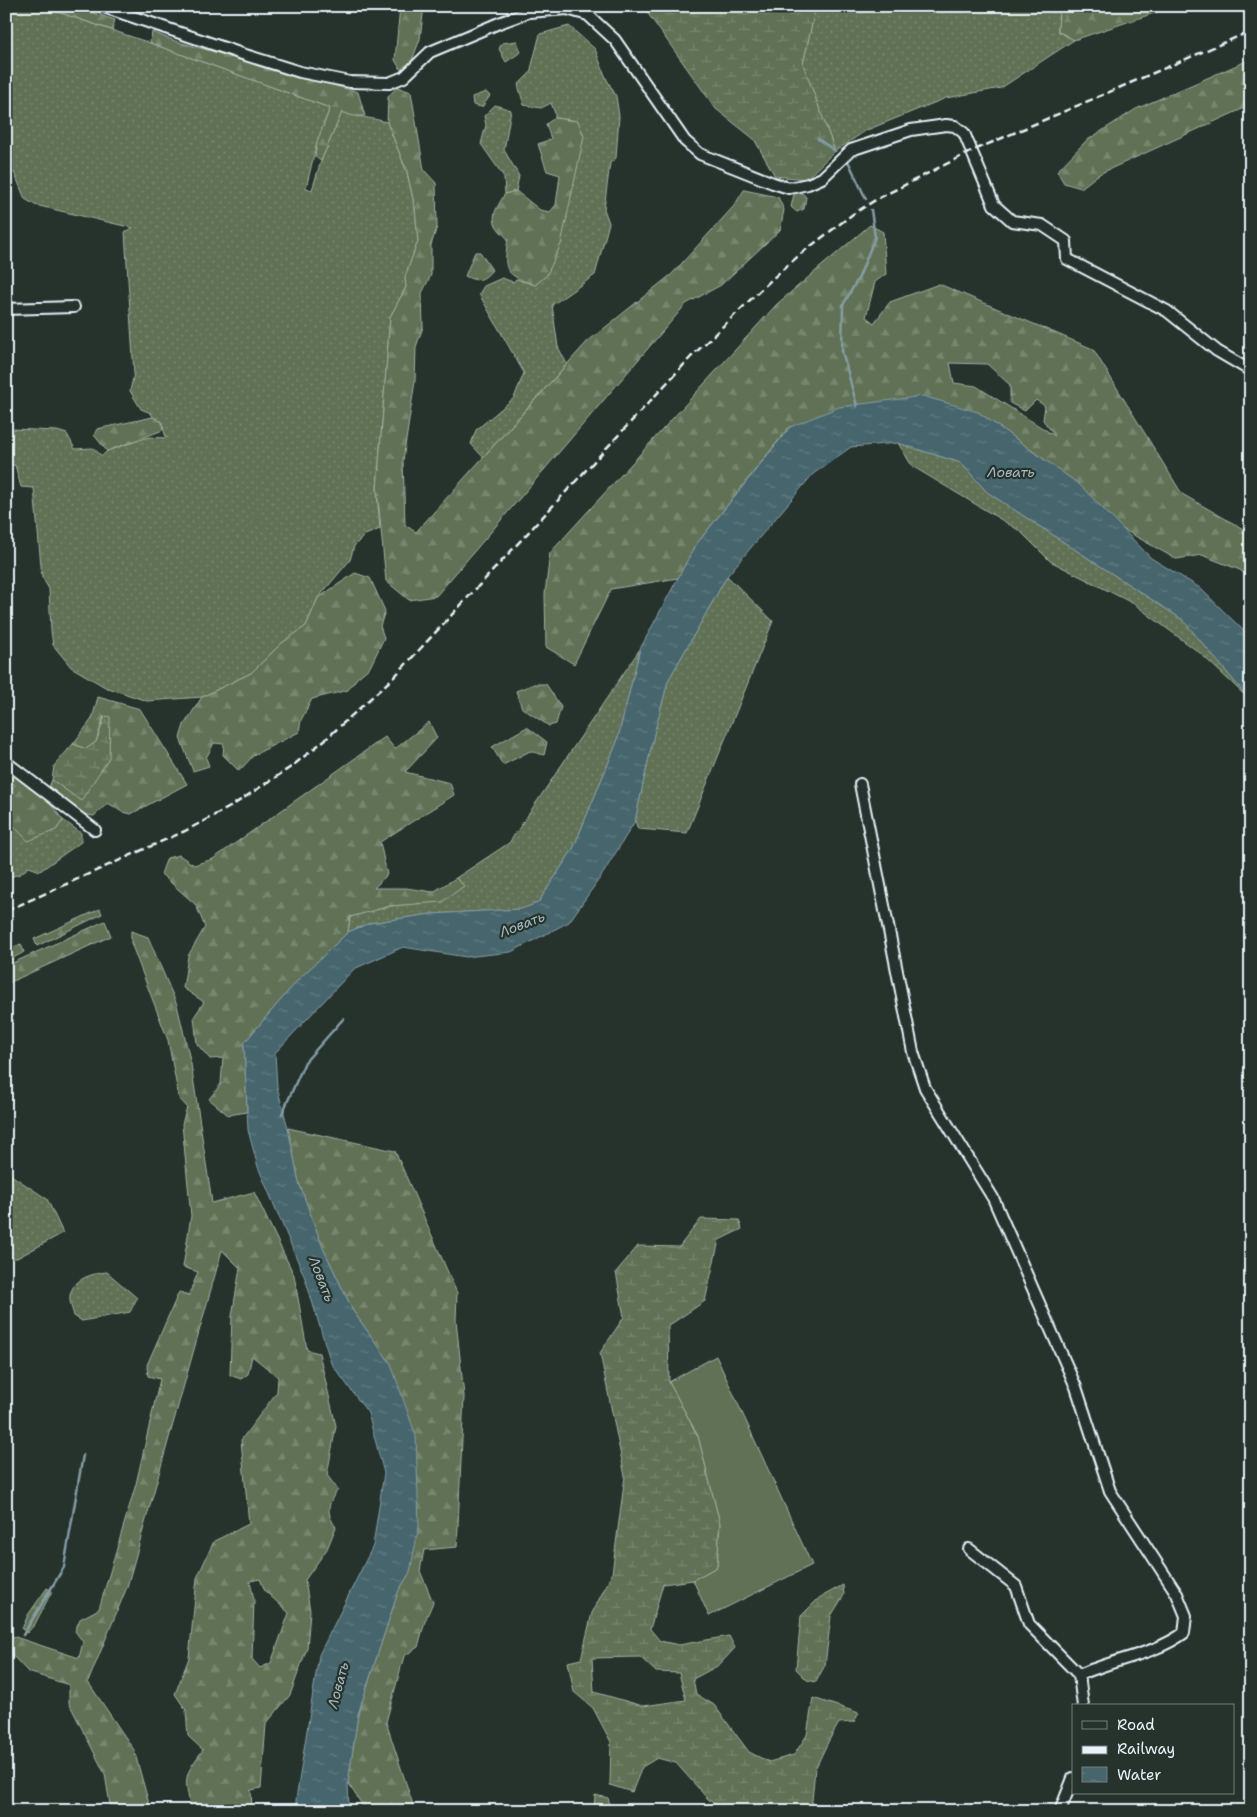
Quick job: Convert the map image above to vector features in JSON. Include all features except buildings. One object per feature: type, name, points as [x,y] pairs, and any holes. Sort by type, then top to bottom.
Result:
[{"type":"street","points":[[101,6],[300,72],[350,82],[389,83],[404,77],[430,52],[529,12],[567,8],[588,15],[615,40],[685,141],[700,154],[789,188],[808,184],[822,178],[851,150],[911,130],[946,125],[955,126],[964,133],[994,205],[1012,221],[1042,225],[1066,241],[1067,259],[1167,311],[1217,351],[1251,371]]},
{"type":"street","points":[[6,308],[74,307]]},
{"type":"street","points":[[6,762],[95,830]]},
{"type":"street","points":[[860,784],[912,1052],[924,1088],[993,1198],[1076,1387],[1110,1491],[1177,1594],[1186,1616],[1184,1633],[1171,1642],[1079,1675]]},
{"type":"street","points":[[970,1549],[1016,1586],[1029,1624],[1079,1675],[1083,1704]]},
{"type":"street","points":[[1060,1811],[1072,1781]]},
{"type":"green space","points":[[6,6],[40,6],[150,43],[330,108],[317,142],[306,188],[312,190],[321,161],[342,112],[387,122],[407,172],[415,208],[418,241],[405,277],[406,287],[390,317],[377,489],[380,529],[365,535],[354,546],[350,560],[318,598],[306,626],[282,643],[251,673],[202,697],[147,701],[105,687],[71,667],[53,645],[49,589],[42,577],[34,488],[21,487],[15,465],[6,466],[6,431],[11,429],[57,431],[67,434],[75,449],[93,448],[102,456],[107,451],[149,437],[166,438],[162,422],[153,417],[151,413],[141,409],[130,391],[134,374],[125,232],[133,228],[35,205],[25,199],[14,172],[6,176]]},
{"type":"green space","points":[[40,6],[73,6],[115,20],[112,30]]},
{"type":"green space","points":[[400,6],[424,6],[420,39],[411,63],[401,70],[395,60]]},
{"type":"green space","points":[[645,6],[816,6],[803,64],[835,151],[806,179],[775,176],[754,139],[716,109],[644,8]]},
{"type":"green space","points":[[816,6],[1058,6],[1058,31],[1074,40],[1001,88],[946,98],[867,130],[835,151],[803,64]]},
{"type":"green space","points":[[1072,6],[1197,6],[1188,10],[1166,9],[1074,40],[1058,31],[1059,11]]},
{"type":"green space","points":[[569,26],[595,49],[606,78],[616,96],[619,116],[616,158],[610,163],[604,209],[609,223],[595,275],[552,305],[558,347],[567,364],[483,457],[471,444],[476,430],[514,398],[524,373],[479,294],[484,286],[502,278],[513,282],[516,279],[535,285],[547,275],[578,121],[555,118],[551,103],[541,108],[524,105],[518,85],[530,73],[540,34]]},
{"type":"green space","points":[[152,32],[175,41],[358,92],[365,116],[353,116],[342,112],[321,161],[315,157],[317,142],[330,108],[150,43]]},
{"type":"green space","points":[[517,41],[521,52],[506,62],[499,49],[502,43]]},
{"type":"green space","points":[[1251,59],[1251,105],[1099,174],[1081,188],[1064,183],[1057,171],[1086,141],[1136,109]]},
{"type":"green space","points":[[397,87],[411,92],[424,170],[436,183],[437,227],[431,245],[431,275],[422,293],[423,327],[416,347],[415,381],[403,460],[405,525],[416,532],[587,342],[672,274],[734,206],[744,190],[778,197],[784,210],[780,230],[721,285],[686,304],[436,596],[409,600],[386,581],[377,489],[390,317],[406,287],[405,277],[418,241],[415,208],[407,172],[387,122],[388,97]]},
{"type":"green space","points":[[486,92],[490,96],[482,107],[473,105],[472,97]]},
{"type":"green space","points":[[495,105],[511,110],[504,150],[519,176],[516,191],[505,194],[504,177],[481,144],[486,125],[484,116]]},
{"type":"green space","points":[[555,118],[578,121],[584,136],[561,244],[547,275],[535,285],[517,278],[508,270],[506,258],[508,239],[497,227],[494,218],[497,207],[505,194],[516,191],[540,210],[550,212],[556,205],[560,175],[547,171],[538,144],[551,139],[546,124]]},
{"type":"green space","points":[[802,193],[806,197],[804,209],[797,212],[791,207],[794,194]]},
{"type":"green space","points":[[870,225],[883,232],[886,274],[875,282],[866,317],[874,323],[890,302],[939,284],[1093,349],[1182,494],[1245,530],[1251,523],[1251,579],[1240,570],[1202,555],[1176,559],[1121,528],[1080,485],[978,412],[789,427],[695,546],[678,578],[611,589],[574,664],[546,647],[545,594],[550,553],[777,304]],"holes":[[[950,363],[987,364],[1010,385],[1010,403],[1025,411],[1036,400],[1045,406],[1043,420],[1055,436],[976,386],[954,383]]]},
{"type":"green space","points":[[475,252],[480,252],[492,270],[483,278],[476,280],[465,276]]},
{"type":"green space","points":[[153,417],[162,422],[163,430],[107,451],[94,435],[97,429]]},
{"type":"green space","points":[[898,443],[961,463],[987,492],[1183,620],[1251,701],[1200,653],[1134,604],[1050,561],[1020,531],[912,466]]},
{"type":"green space","points":[[355,573],[370,578],[385,611],[380,626],[384,638],[370,667],[357,678],[348,690],[312,699],[301,720],[299,732],[254,755],[239,771],[223,755],[224,744],[214,743],[206,758],[209,766],[193,771],[180,738],[184,725],[202,697],[251,673],[282,643],[306,626],[318,598]]},
{"type":"green space","points":[[727,576],[773,621],[687,833],[638,829],[635,821],[668,681]]},
{"type":"green space","points":[[640,649],[617,742],[573,849],[538,903],[521,909],[431,914],[370,923],[348,932],[350,917],[390,906],[442,901],[463,886],[456,878],[509,843]]},
{"type":"green space","points":[[534,684],[546,684],[561,707],[556,724],[549,726],[522,708],[516,691]]},
{"type":"green space","points":[[98,697],[140,709],[187,784],[131,814],[122,812],[108,803],[94,816],[85,815],[48,789],[52,780],[82,801],[104,716],[96,742],[86,749],[73,744],[92,719]]},
{"type":"green space","points":[[105,716],[110,717],[109,758],[81,801],[52,780],[54,766],[73,744],[86,749],[96,742]]},
{"type":"green space","points":[[429,722],[437,738],[405,772],[450,783],[454,795],[380,842],[387,875],[374,888],[406,888],[433,892],[456,878],[464,886],[442,902],[390,906],[350,917],[348,932],[298,980],[244,1043],[247,1112],[228,1115],[209,1099],[221,1084],[223,1058],[210,1059],[197,1044],[194,1017],[204,1002],[183,988],[188,956],[205,927],[196,905],[161,874],[167,858],[179,855],[194,865],[213,859],[385,737],[395,749]]},
{"type":"green space","points":[[527,727],[547,742],[544,755],[530,751],[503,765],[492,747]]},
{"type":"green space","points":[[6,766],[42,793],[63,820],[56,830],[28,841],[14,826],[6,822],[6,794],[15,785],[6,779]]},
{"type":"green space","points":[[63,820],[81,833],[81,842],[40,871],[29,867],[20,874],[6,878],[6,822],[14,826],[56,830]]},
{"type":"green space","points":[[100,909],[102,914],[37,946],[34,939]]},
{"type":"green space","points":[[105,921],[111,936],[6,984],[6,966]]},
{"type":"green space","points":[[131,931],[148,937],[177,1005],[191,1064],[212,1203],[254,1192],[294,1275],[307,1350],[319,1353],[336,1426],[327,1475],[338,1490],[332,1499],[329,1509],[336,1527],[327,1549],[305,1580],[310,1611],[307,1648],[290,1695],[266,1724],[261,1788],[251,1790],[252,1811],[191,1811],[187,1791],[187,1778],[191,1767],[203,1750],[188,1736],[186,1710],[175,1694],[189,1658],[197,1578],[214,1541],[249,1524],[241,1440],[277,1392],[278,1377],[252,1356],[248,1374],[241,1379],[230,1375],[232,1316],[240,1268],[222,1250],[127,1587],[88,1682],[134,1750],[151,1811],[111,1811],[105,1774],[69,1703],[69,1685],[28,1672],[14,1657],[6,1655],[6,1634],[79,1658],[83,1642],[75,1631],[80,1619],[99,1609],[136,1484],[160,1379],[148,1376],[147,1365],[179,1292],[189,1295],[198,1272],[183,1267],[191,1216],[182,1124],[187,1107],[179,1098],[168,1040],[131,943]],"holes":[[[260,1579],[265,1591],[289,1613],[271,1663],[260,1668],[252,1659],[254,1600],[250,1581]]]},
{"type":"green space","points":[[21,944],[24,952],[6,962],[6,950]]},
{"type":"green space","points":[[288,1128],[395,1151],[457,1293],[456,1320],[464,1396],[457,1547],[424,1550],[420,1571],[433,1602],[425,1621],[418,1647],[404,1656],[386,1722],[415,1811],[366,1811],[348,1783],[358,1714],[398,1592],[410,1572],[391,1364],[353,1311],[323,1248],[299,1183]]},
{"type":"green space","points":[[8,1173],[47,1199],[63,1233],[17,1258],[6,1258],[6,1175]]},
{"type":"green space","points":[[701,1219],[739,1220],[742,1229],[719,1240],[705,1301],[668,1326],[669,1382],[698,1436],[720,1523],[717,1567],[693,1580],[663,1584],[650,1629],[660,1641],[679,1645],[729,1636],[735,1648],[719,1665],[693,1679],[696,1694],[714,1705],[749,1752],[769,1762],[794,1755],[807,1735],[813,1698],[859,1713],[854,1722],[839,1723],[829,1740],[815,1769],[811,1811],[724,1811],[708,1799],[676,1763],[657,1758],[642,1767],[632,1792],[610,1785],[611,1742],[593,1708],[574,1692],[568,1662],[581,1659],[592,1613],[612,1574],[625,1476],[600,1353],[624,1317],[616,1272],[638,1246],[679,1247]],"holes":[[[640,1657],[656,1672],[679,1673],[686,1700],[643,1706],[594,1692],[592,1658]]]},
{"type":"green space","points":[[107,1272],[137,1298],[130,1312],[82,1321],[74,1316],[70,1301],[72,1290],[84,1278]]},
{"type":"green space","points":[[716,1356],[812,1565],[709,1616],[693,1580],[717,1567],[720,1523],[698,1436],[669,1382]]},
{"type":"green space","points":[[843,1585],[844,1595],[831,1616],[825,1665],[816,1682],[807,1680],[796,1669],[801,1616],[819,1598]]},
{"type":"green space","points":[[47,1588],[52,1591],[35,1624],[27,1633],[22,1629],[28,1615]]},
{"type":"green space","points":[[595,1795],[608,1798],[612,1811],[594,1811]]},
{"type":"water","name":"Ловать","points":[[923,396],[978,412],[1080,485],[1151,558],[1200,588],[1251,638],[1251,701],[1183,620],[987,492],[961,463],[898,443],[851,447],[813,474],[727,576],[668,681],[635,821],[604,872],[569,922],[511,952],[466,957],[403,947],[354,969],[275,1053],[277,1087],[288,1128],[299,1183],[323,1248],[353,1311],[391,1364],[416,1436],[419,1526],[410,1572],[398,1592],[358,1714],[348,1783],[349,1811],[297,1811],[296,1800],[319,1655],[373,1546],[384,1473],[368,1413],[331,1363],[305,1278],[258,1167],[248,1130],[244,1043],[298,980],[348,932],[370,923],[431,914],[521,909],[538,903],[573,849],[617,742],[640,649],[695,546],[790,427],[839,407]]},
{"type":"waterway","points":[[818,139],[835,151]]},
{"type":"waterway","points":[[849,163],[866,199]]},
{"type":"waterway","points":[[857,406],[842,351],[843,305],[859,277],[875,237],[871,210]]},
{"type":"waterway","points":[[282,1114],[305,1062],[344,1018]]},
{"type":"waterway","points":[[23,1635],[64,1567],[83,1455]]},
{"type":"railway","points":[[6,911],[185,831],[230,807],[291,767],[327,738],[395,676],[691,357],[772,279],[803,252],[853,214],[877,199],[972,151],[1251,31]]}]
